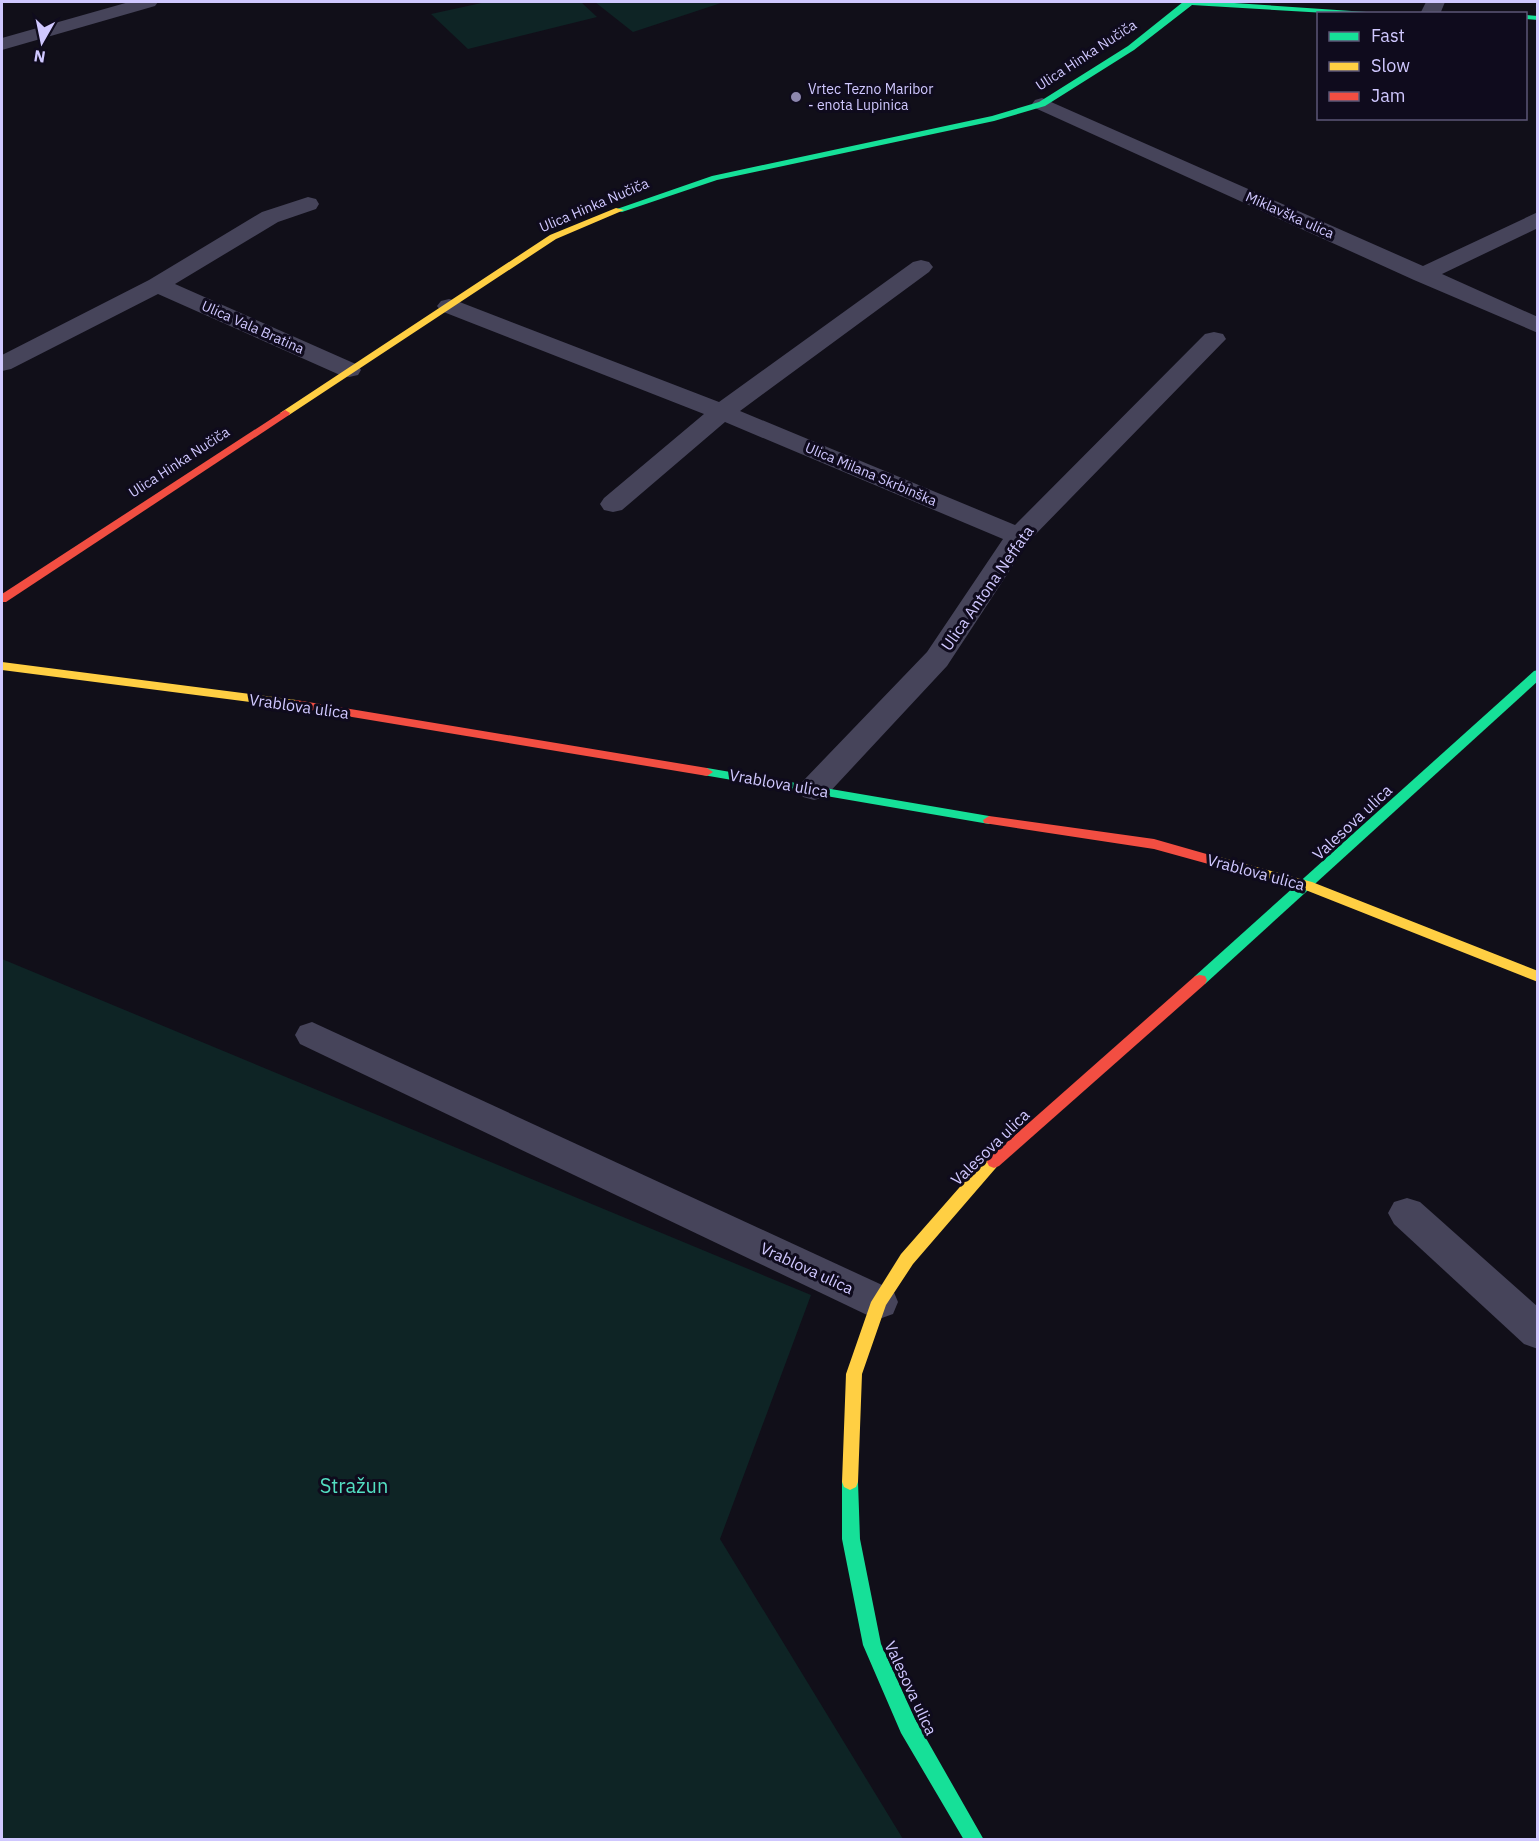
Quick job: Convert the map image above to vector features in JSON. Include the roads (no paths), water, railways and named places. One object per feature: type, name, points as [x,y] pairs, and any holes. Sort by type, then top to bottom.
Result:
[{"type":"street","points":[[2,44],[148,2]]},
{"type":"street","points":[[1189,2],[1358,12]]},
{"type":"street","name":"Ulica Hinka Nučiča","points":[[2,599],[554,237],[641,201],[715,178],[994,118],[1042,104],[1131,48],[1189,2]]},
{"type":"street","name":"Miklavška ulica","points":[[1042,104],[1538,326]]},
{"type":"street","points":[[2,364],[157,285],[270,217],[308,204]]},
{"type":"street","points":[[1422,275],[1538,219]]},
{"type":"street","points":[[613,504],[722,412],[921,267]]},
{"type":"street","name":"Ulica Vala Bratina","points":[[157,285],[349,370]]},
{"type":"street","name":"Ulica Milana Skrbinška","points":[[449,306],[722,412],[1019,536]]},
{"type":"street","name":"Ulica Antona Neffata","points":[[814,789],[937,660],[1019,536],[1214,339]]},
{"type":"street","name":"Vrablova ulica","points":[[2,666],[294,704],[978,818],[1154,844],[1308,885],[1538,977]]},
{"type":"street","name":"Valesova ulica","points":[[975,1839],[908,1726],[872,1645],[850,1539],[849,1460],[854,1374],[879,1302],[907,1260],[978,1176],[1308,885],[1538,674]]},
{"type":"street","name":"Vrablova ulica","points":[[312,1035],[879,1302]]},
{"type":"street","points":[[1407,1212],[1538,1332]]},
{"type":"place","name":"Vrtec Tezno Maribor - enota Lupinica","points":[[796,97]]},
{"type":"park label","name":"Stražun","points":[[354,1486]]}]
